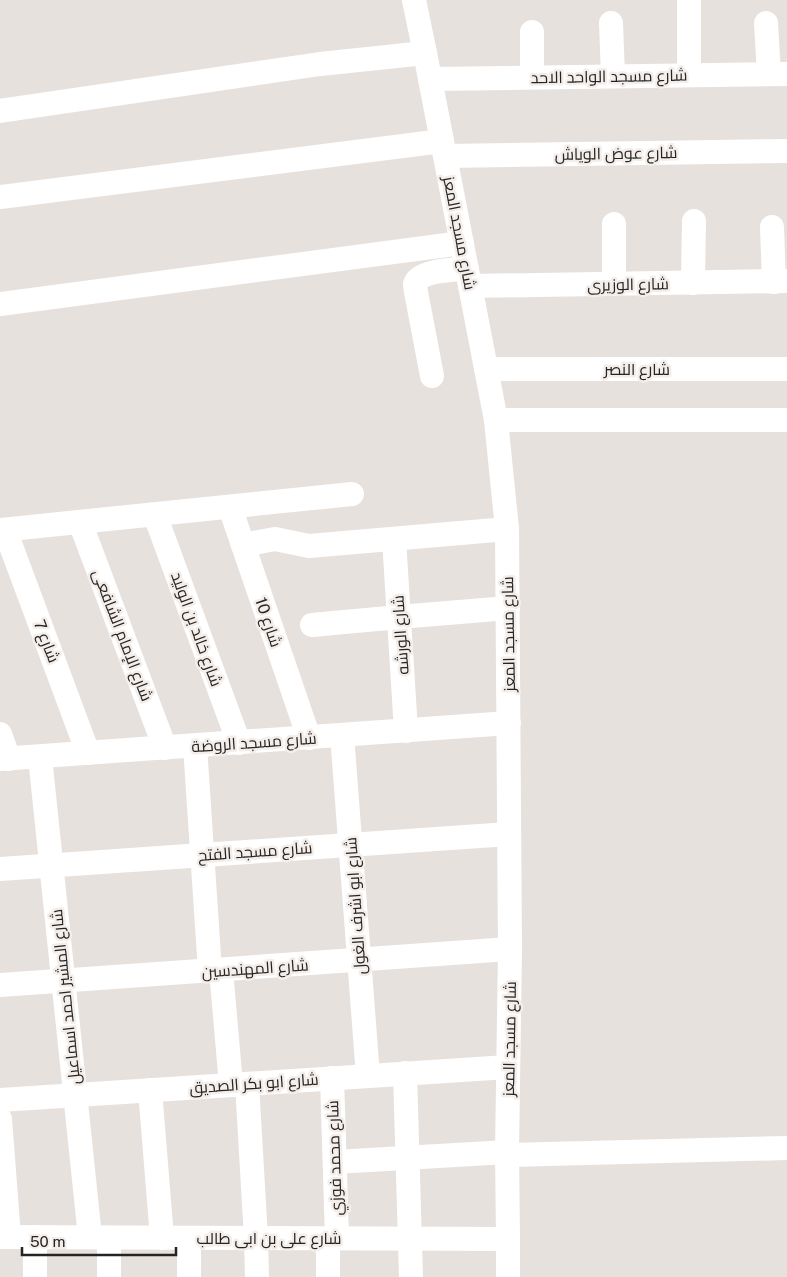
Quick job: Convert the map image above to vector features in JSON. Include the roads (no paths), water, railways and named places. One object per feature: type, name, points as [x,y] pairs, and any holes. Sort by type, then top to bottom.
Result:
[{"type":"street","name":"شارع مسجد المعز","points":[[414,0],[496,420],[506,529],[510,834],[507,1153],[508,1277]]},
{"type":"street","points":[[689,0],[689,75]]},
{"type":"street","points":[[611,23],[613,76]]},
{"type":"street","points":[[766,23],[778,74]]},
{"type":"street","points":[[532,32],[532,77]]},
{"type":"street","points":[[0,112],[320,64],[426,54]]},
{"type":"street","name":"شارع مسجد الواحد الاحد","points":[[430,79],[778,74]]},
{"type":"street","name":"شارع عوض الوياش","points":[[0,197],[443,148],[787,151]]},
{"type":"street","points":[[692,283],[694,221]]},
{"type":"street","points":[[614,224],[614,284]]},
{"type":"street","points":[[772,227],[780,282]]},
{"type":"street","points":[[0,304],[462,243]]},
{"type":"street","name":"شارع الوزيرى","points":[[432,376],[415,284],[420,276],[429,273],[468,278],[614,284],[780,282]]},
{"type":"street","name":"شارع النصر","points":[[486,369],[787,369]]},
{"type":"street","points":[[496,420],[787,420]]},
{"type":"street","points":[[2,530],[352,494]]},
{"type":"street","name":"شارع 10","points":[[230,507],[309,738]]},
{"type":"street","name":"شارع خالد بن الوليد","points":[[155,514],[238,743]]},
{"type":"street","name":"شارع الإمام الشافعى","points":[[80,522],[165,748]]},
{"type":"street","points":[[242,545],[274,539],[309,546],[506,529]]},
{"type":"street","name":"شارع 7","points":[[2,530],[88,753]]},
{"type":"street","name":"شارع الورشه","points":[[394,539],[406,731]]},
{"type":"street","points":[[312,625],[508,608]]},
{"type":"street","name":"شارع مسجد الروضة","points":[[4,759],[508,724]]},
{"type":"street","points":[[0,734],[4,759]]},
{"type":"street","name":"شارع ابو اشرف الغول","points":[[342,735],[368,1076]]},
{"type":"street","points":[[195,746],[202,855],[216,970],[239,1084],[256,1238],[257,1277]]},
{"type":"street","name":"شارع المشير احمد اسماعيل","points":[[40,757],[75,1095],[100,1237],[109,1277]]},
{"type":"street","name":"شارع مسجد الفتح","points":[[0,869],[510,834]]},
{"type":"street","name":"شارع المهندسين","points":[[0,985],[510,949]]},
{"type":"street","name":"شارع ابو بكر الصديق","points":[[0,1100],[508,1067]]},
{"type":"street","points":[[406,1073],[411,1277]]},
{"type":"street","name":"شارع محمد فوزي","points":[[328,1277],[333,1238],[332,1078]]},
{"type":"street","points":[[150,1090],[162,1238]]},
{"type":"street","points":[[0,1119],[5,1237]]},
{"type":"street","points":[[334,1162],[507,1153],[787,1148]]},
{"type":"street","name":"شارع على بن ابى طالب","points":[[5,1237],[508,1239]]},
{"type":"street","points":[[35,1237],[35,1277]]},
{"type":"street","points":[[189,1238],[189,1277]]}]
